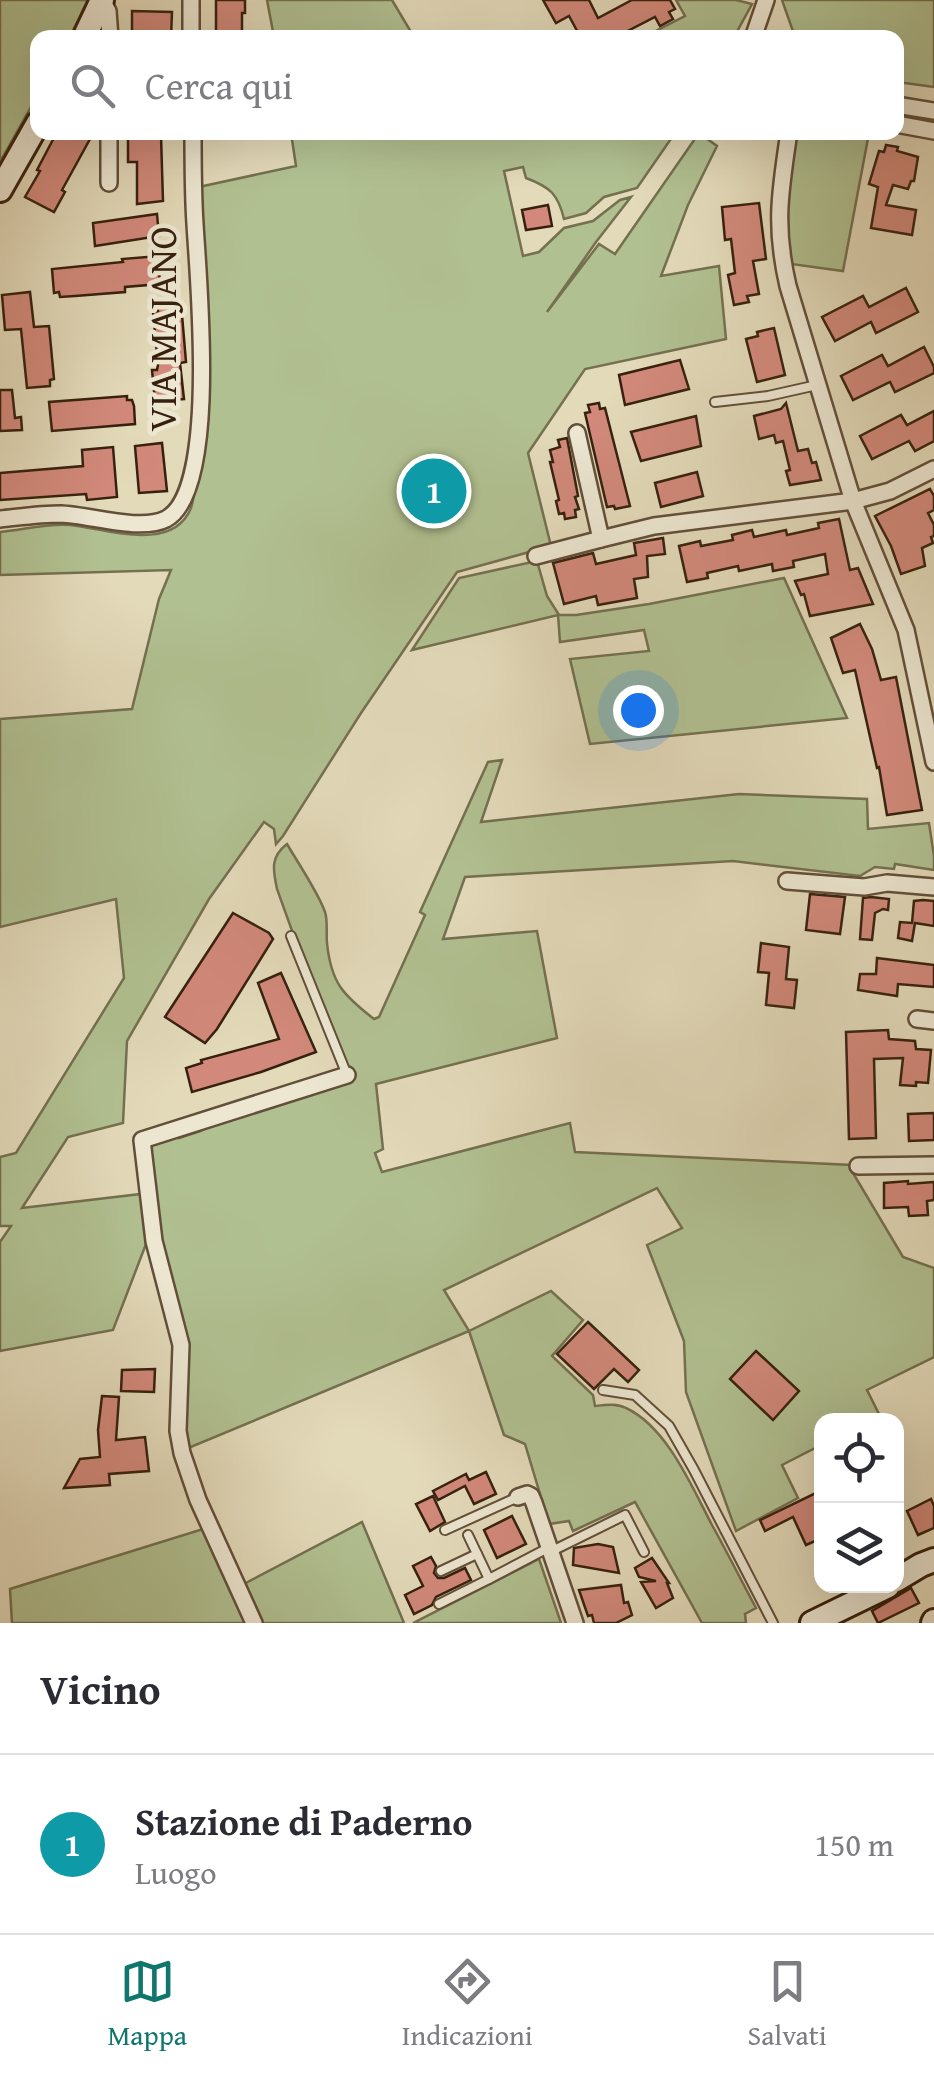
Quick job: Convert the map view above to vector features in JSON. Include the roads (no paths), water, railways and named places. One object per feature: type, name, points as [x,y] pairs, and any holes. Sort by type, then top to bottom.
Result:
[{"type":"main road","points":[[88,30],[102,0]]},
{"type":"main road","points":[[0,190],[30,137]]},
{"type":"main road","points":[[904,1576],[921,1565],[934,1564]]},
{"type":"main road","points":[[812,1623],[874,1593]]},
{"type":"street","points":[[102,0],[108,10],[109,30]]},
{"type":"street","points":[[191,0],[192,30]]},
{"type":"street","points":[[756,30],[766,0]]},
{"type":"street","points":[[904,106],[934,111]]},
{"type":"street","points":[[904,125],[934,131]]},
{"type":"street","points":[[109,140],[109,183]]},
{"type":"street","name":"VIA MAJANO","points":[[0,520],[66,514],[149,524],[168,518],[182,504],[194,460],[202,349],[193,140]]},
{"type":"street","points":[[788,140],[779,239],[788,286],[854,501],[906,630],[934,762]]},
{"type":"street","points":[[577,432],[601,539]]},
{"type":"street","points":[[536,556],[654,526],[854,501],[890,491],[934,469]]},
{"type":"street","points":[[787,881],[864,887],[887,883],[934,886]]},
{"type":"street","points":[[254,1623],[198,1500],[182,1453],[178,1431],[182,1345],[154,1241],[142,1140],[347,1075]]},
{"type":"street","points":[[858,1166],[934,1166]]},
{"type":"street","points":[[518,1497],[531,1496],[575,1623]]},
{"type":"lane","points":[[716,402],[817,385]]},
{"type":"lane","points":[[291,936],[347,1075]]},
{"type":"lane","points":[[603,1390],[635,1396],[669,1426],[773,1623]]},
{"type":"lane","points":[[445,1530],[518,1497]]},
{"type":"lane","points":[[439,1604],[626,1516],[644,1552]]},
{"type":"lane","points":[[468,1535],[489,1579]]},
{"type":"lane","points":[[441,1571],[477,1554]]},
{"type":"place","name":"Stazione di Paderno","points":[[434,491]]}]
